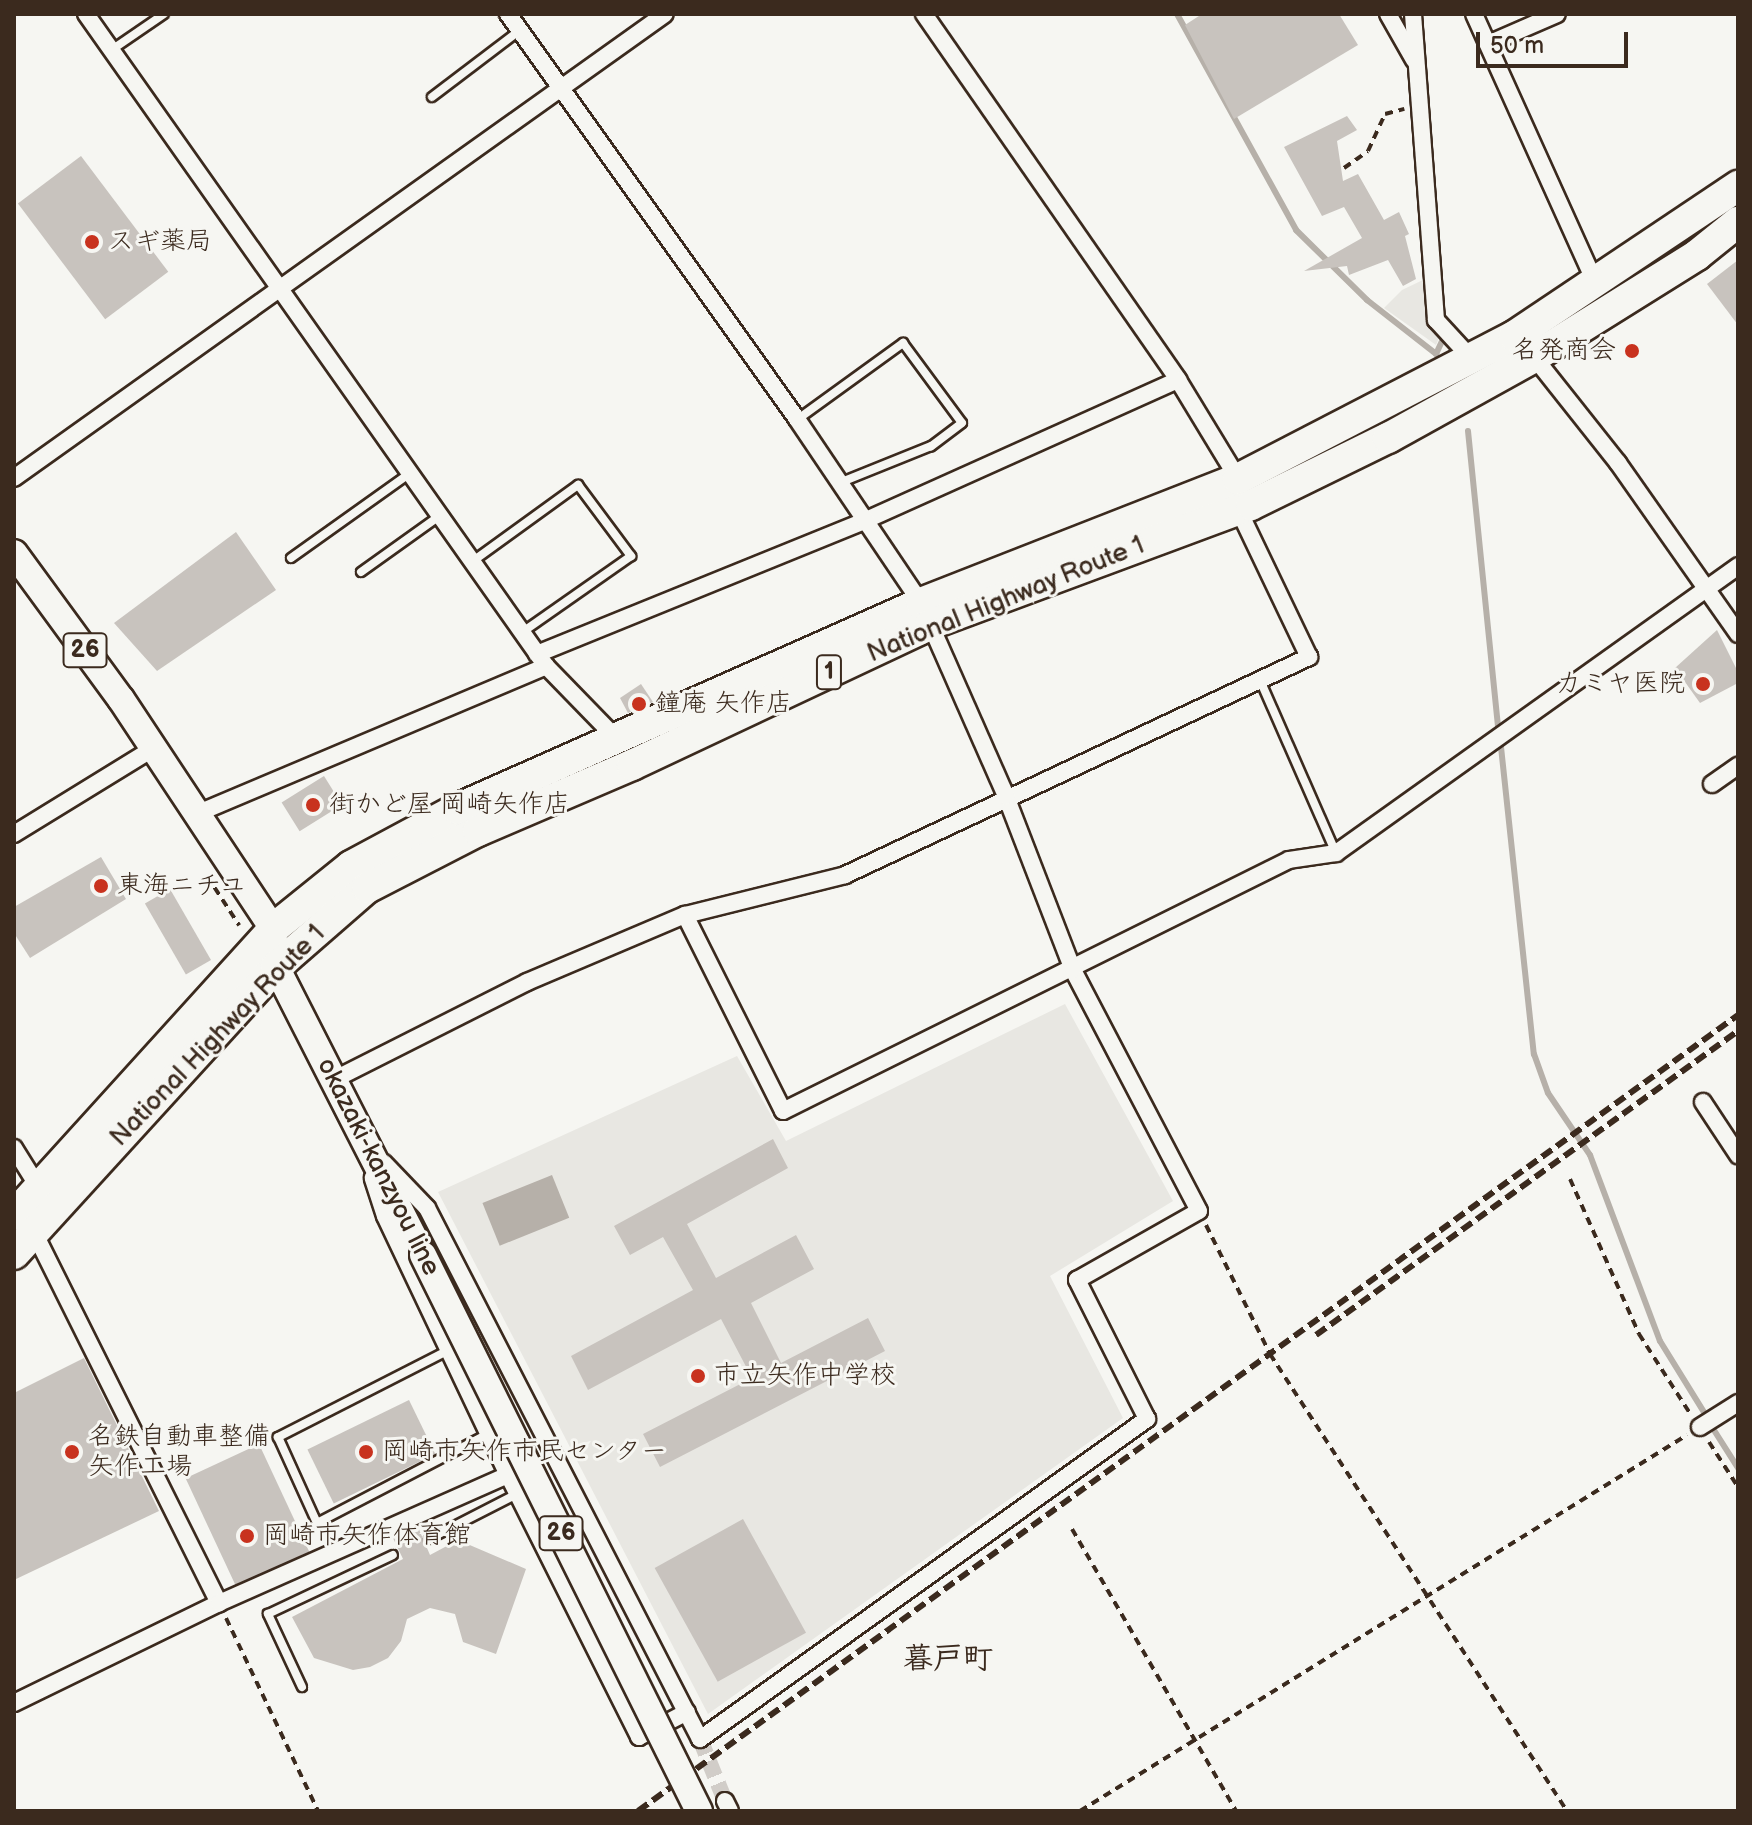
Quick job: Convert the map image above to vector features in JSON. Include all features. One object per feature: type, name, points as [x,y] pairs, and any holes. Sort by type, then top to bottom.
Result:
[{"type":"highway","name":"National Highway Route 1","points":[[1243,498],[1470,357],[1514,336],[1738,186]]},
{"type":"highway","name":"National Highway Route 1","points":[[24,1224],[276,967],[367,888],[625,752],[926,614],[1243,498],[1388,438],[1534,357],[1697,255],[1738,222]]},
{"type":"highway","name":"National Highway Route 1","points":[[14,1254],[39,1188],[273,929],[351,866],[457,809],[625,752]]},
{"type":"main road","name":"okazaki-kanzyou line","points":[[14,553],[154,748],[273,929],[276,967],[699,1811]]},
{"type":"street","points":[[86,14],[109,52],[542,660],[625,752]]},
{"type":"street","points":[[361,1138],[427,1208],[700,1739],[1147,1419],[1077,1280],[1199,1211],[1073,970],[1006,796],[926,614],[837,484],[797,419],[508,14]]},
{"type":"street","points":[[14,478],[562,91],[665,14]]},
{"type":"street","points":[[333,1080],[527,982],[685,915],[845,875],[1006,796],[1309,657],[1243,498],[1178,380],[924,14]]},
{"type":"street","points":[[1388,14],[1417,65]]},
{"type":"street","points":[[1413,14],[1436,320],[1470,357]]},
{"type":"street","points":[[1474,14],[1595,282]]},
{"type":"street","points":[[1488,44],[1557,14]]},
{"type":"street","points":[[1534,357],[1618,463],[1738,634]]},
{"type":"street","points":[[196,814],[1178,380]]},
{"type":"street","points":[[685,915],[783,1111],[1073,970],[1289,860],[1336,853],[1738,566]]},
{"type":"street","points":[[14,834],[154,748]]},
{"type":"street","points":[[1712,784],[1738,766]]},
{"type":"street","points":[[1703,1102],[1738,1155]]},
{"type":"street","points":[[361,1138],[385,1216],[447,1351],[639,1737],[687,1712]]},
{"type":"street","points":[[14,1148],[39,1188]]},
{"type":"street","points":[[24,1224],[219,1603]]},
{"type":"street","points":[[1700,1427],[1738,1403]]},
{"type":"street","points":[[14,1703],[219,1603],[508,1475]]},
{"type":"lane","points":[[109,52],[164,14]]},
{"type":"lane","points":[[432,97],[519,31]]},
{"type":"lane","points":[[797,419],[903,343],[962,423],[931,446],[837,484]]},
{"type":"lane","points":[[291,558],[411,473]]},
{"type":"lane","points":[[473,561],[578,485],[631,556],[524,631]]},
{"type":"lane","points":[[361,572],[441,515]]},
{"type":"lane","points":[[1260,679],[1336,853]]},
{"type":"lane","points":[[447,1351],[278,1437],[317,1523],[489,1434]]},
{"type":"lane","points":[[429,1539],[518,1494]]},
{"type":"lane","points":[[302,1687],[268,1614],[393,1555]]},
{"type":"path","points":[[1344,168],[1368,151],[1385,114],[1420,105]]},
{"type":"path","points":[[207,876],[239,925]]},
{"type":"path","points":[[1570,1179],[1639,1334],[1738,1487]]},
{"type":"path","points":[[1199,1211],[1270,1354],[1567,1811]]},
{"type":"path","points":[[1080,1811],[1700,1427]]},
{"type":"path","points":[[1072,1529],[1193,1742],[1236,1811]]},
{"type":"path","points":[[219,1603],[318,1811]]},
{"type":"shaded area","points":[[1425,279],[1440,336],[1436,345],[1384,308],[1402,290]]},
{"type":"shaded area","points":[[1065,1004],[1173,1201],[1050,1276],[1123,1418],[708,1714],[438,1192],[737,1056],[786,1141]]},
{"type":"shaded area","points":[[552,1175],[569,1218],[500,1246],[482,1203]]},
{"type":"building","points":[[1202,14],[1339,14],[1358,45],[1234,119],[1185,25]]},
{"type":"building","points":[[1347,116],[1357,130],[1337,141],[1343,181],[1358,174],[1384,220],[1399,212],[1409,234],[1405,236],[1416,279],[1403,286],[1388,260],[1349,275],[1347,266],[1304,271],[1362,238],[1344,207],[1322,216],[1284,147]]},
{"type":"building","points":[[81,156],[168,272],[105,319],[18,204]]},
{"type":"building","points":[[1738,260],[1738,325],[1707,284]]},
{"type":"building","points":[[236,532],[276,590],[157,671],[114,623]]},
{"type":"building","points":[[1717,630],[1738,672],[1738,683],[1700,703],[1675,668]]},
{"type":"building","name":"鐘庵 矢作店","points":[[641,684],[653,702],[628,713],[620,698]]},
{"type":"building","name":"街かど屋 岡崎矢作店","points":[[324,776],[342,805],[300,831],[282,802]]},
{"type":"building","points":[[101,857],[126,899],[30,958],[14,933],[14,907]]},
{"type":"building","points":[[170,889],[211,960],[186,975],[145,904]]},
{"type":"building","points":[[773,1139],[788,1168],[687,1224],[716,1278],[796,1235],[814,1269],[751,1303],[781,1363],[868,1318],[885,1351],[660,1467],[643,1434],[752,1378],[721,1319],[588,1390],[571,1356],[693,1290],[663,1237],[630,1255],[614,1226]]},
{"type":"building","name":"名鉄自動車整備 矢作工場","points":[[84,1358],[159,1511],[14,1580],[14,1393]]},
{"type":"building","points":[[409,1400],[435,1454],[334,1503],[307,1450]]},
{"type":"building","points":[[259,1444],[309,1552],[236,1586],[186,1478]]},
{"type":"building","points":[[743,1519],[806,1633],[718,1682],[655,1568]]},
{"type":"building","points":[[418,1527],[430,1555],[458,1540],[526,1569],[496,1654],[463,1642],[455,1614],[430,1608],[407,1619],[401,1641],[388,1658],[370,1667],[353,1670],[314,1658],[292,1617],[403,1559],[393,1538]]},
{"type":"waterway","points":[[1177,14],[1296,230],[1367,300],[1436,354],[1444,337]]},
{"type":"waterway","points":[[1468,431],[1498,725]]},
{"type":"waterway","points":[[1501,747],[1534,1054],[1548,1093],[1590,1155],[1660,1341],[1705,1414]]},
{"type":"waterway","points":[[1712,1427],[1738,1468]]},
{"type":"tunnel","points":[[700,1739],[725,1801]]},
{"type":"railway","points":[[638,1811],[1738,1015]]},
{"type":"railway","points":[[1316,1335],[1738,1031]]},
{"type":"place","name":"スギ薬局","points":[[92,242]]},
{"type":"place","name":"名発商会","points":[[1632,351]]},
{"type":"place","name":"カミヤ医院","points":[[1703,684]]},
{"type":"place","name":"鐘庵 矢作店","points":[[639,704]]},
{"type":"place","name":"街かど屋 岡崎矢作店","points":[[313,805]]},
{"type":"place","name":"東海ニチユ","points":[[101,886]]},
{"type":"place","name":"市立矢作中学校","points":[[698,1376]]},
{"type":"place","name":"名鉄自動車整備 矢作工場","points":[[72,1452]]},
{"type":"place","name":"岡崎市矢作市民センター","points":[[366,1452]]},
{"type":"place","name":"岡崎市矢作体育館","points":[[247,1536]]},
{"type":"district","name":"暮戸町","points":[[948,1659]]}]
